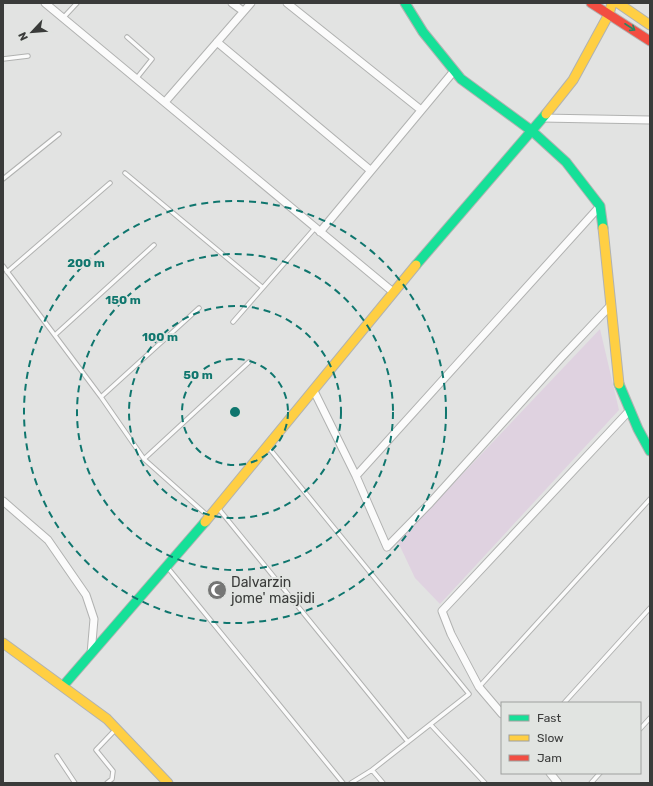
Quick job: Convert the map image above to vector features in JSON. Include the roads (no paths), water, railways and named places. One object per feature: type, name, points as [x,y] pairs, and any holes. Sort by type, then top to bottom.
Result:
[{"type":"street","points":[[45,3],[393,292]]},
{"type":"street","points":[[232,3],[243,12]]},
{"type":"street","points":[[165,102],[251,3]]},
{"type":"street","points":[[287,3],[421,110]]},
{"type":"street","points":[[405,3],[422,32],[461,79],[487,96],[532,130],[566,162],[600,206],[609,272],[610,306],[619,384],[650,451]]},
{"type":"street","points":[[591,3],[650,40]]},
{"type":"street","points":[[62,686],[168,567],[314,391],[393,292],[573,80],[609,14],[612,3]]},
{"type":"street","points":[[618,3],[650,24]]},
{"type":"street","points":[[217,42],[370,170]]},
{"type":"street","points":[[318,230],[454,71]]},
{"type":"street","points":[[542,118],[650,120]]},
{"type":"street","points":[[356,476],[600,206]]},
{"type":"street","points":[[314,391],[356,476],[387,546],[391,545],[610,306]]},
{"type":"street","points":[[501,713],[479,687],[451,634],[442,611],[630,410]]},
{"type":"street","points":[[3,501],[48,540],[86,595],[94,618],[91,654]]},
{"type":"street","points":[[3,643],[107,719],[168,783]]},
{"type":"street","points":[[551,774],[558,783]]},
{"type":"lane","points":[[63,18],[77,3]]},
{"type":"lane","points":[[127,37],[152,59],[136,78]]},
{"type":"lane","points":[[3,58],[28,56]]},
{"type":"lane","points":[[3,179],[59,134]]},
{"type":"lane","points":[[125,173],[262,287]]},
{"type":"lane","points":[[7,272],[110,183]]},
{"type":"lane","points":[[233,322],[262,287],[318,230]]},
{"type":"lane","points":[[55,335],[154,245]]},
{"type":"lane","points":[[3,266],[101,397],[144,458],[209,517]]},
{"type":"lane","points":[[101,397],[200,308]]},
{"type":"lane","points":[[144,458],[249,362]]},
{"type":"lane","points":[[268,447],[469,694],[432,725],[372,770],[351,783]]},
{"type":"lane","points":[[479,687],[650,499]]},
{"type":"lane","points":[[218,507],[408,742]]},
{"type":"lane","points":[[168,567],[343,783]]},
{"type":"lane","points":[[565,702],[650,608]]},
{"type":"lane","points":[[641,728],[650,718]]},
{"type":"lane","points":[[432,725],[486,783]]},
{"type":"lane","points":[[107,783],[112,779],[113,771],[96,750],[116,729]]},
{"type":"lane","points":[[57,756],[75,783]]},
{"type":"lane","points":[[372,770],[383,783]]},
{"type":"lane","points":[[591,783],[599,774]]},
{"type":"place","name":"Dalvarzin jome' masjidi","points":[[217,590]]}]
